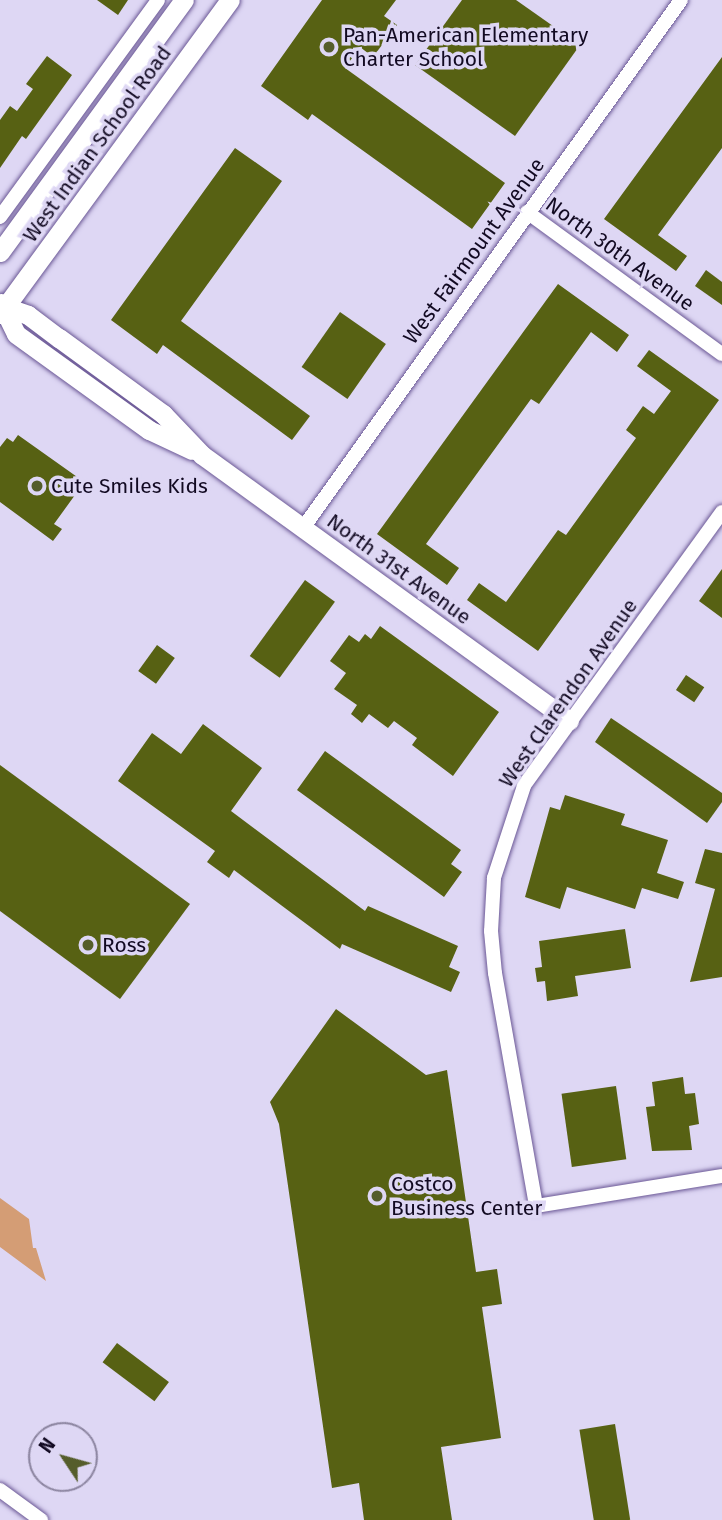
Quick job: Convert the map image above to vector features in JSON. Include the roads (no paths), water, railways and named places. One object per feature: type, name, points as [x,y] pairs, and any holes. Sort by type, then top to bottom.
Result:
[{"type":"street","name":"West Indian School Road","points":[[0,218],[158,0]]},
{"type":"street","name":"West Indian School Road","points":[[0,252],[184,0]]},
{"type":"street","name":"West Indian School Road","points":[[2,308],[230,0]]},
{"type":"street","name":"West Fairmount Avenue","points":[[303,528],[681,0]]},
{"type":"street","name":"North 30th Avenue","points":[[527,212],[722,354]]},
{"type":"street","name":"North 31st Avenue","points":[[2,308],[16,334],[149,430],[202,455],[569,721]]},
{"type":"street","name":"West Clarendon Avenue","points":[[722,512],[524,786],[494,878],[495,973],[536,1206],[722,1176]]},
{"type":"street","points":[[0,1490],[41,1520]]},
{"type":"place","name":"Pan-American Elementary Charter School","points":[[329,47]]},
{"type":"place","name":"Cute Smiles Kids","points":[[37,486]]},
{"type":"place","name":"Ross","points":[[88,945]]},
{"type":"place","name":"Costco Business Center","points":[[377,1196]]}]
